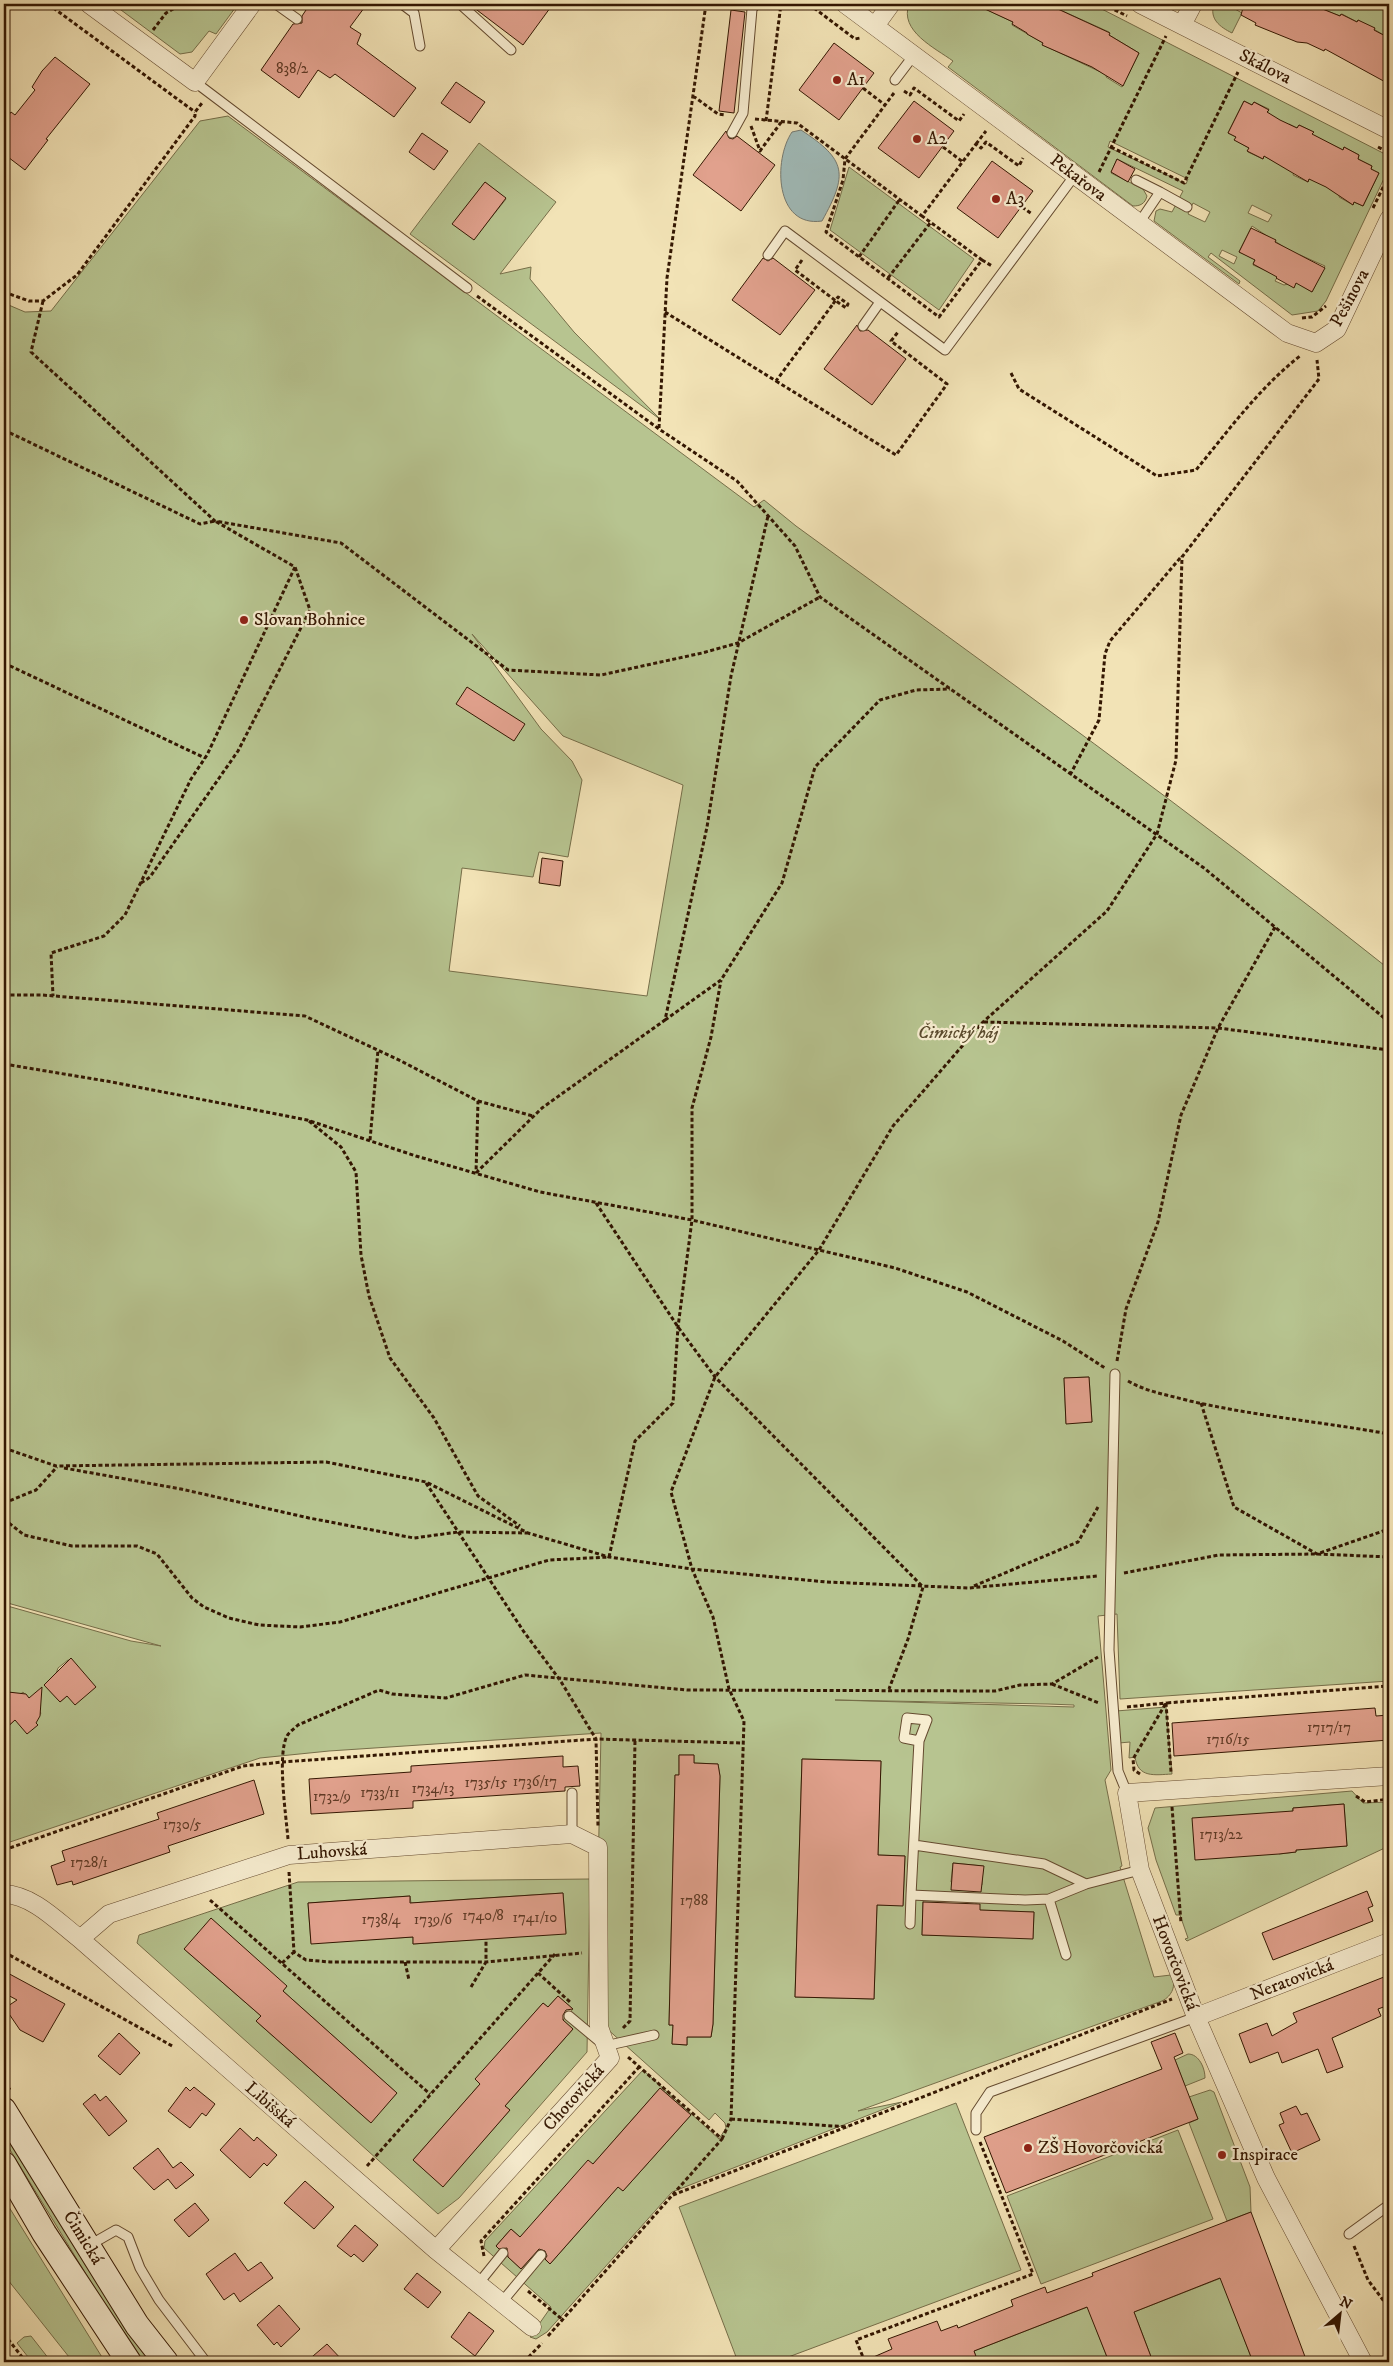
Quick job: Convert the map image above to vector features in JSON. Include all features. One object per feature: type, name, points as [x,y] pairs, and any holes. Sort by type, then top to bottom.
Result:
[{"type":"main road","name":"Čimická","points":[[4,2110],[137,2325],[166,2362]]},
{"type":"main road","name":"Čimická","points":[[4,2164],[44,2233],[129,2362]]},
{"type":"street","points":[[89,4],[195,82],[252,4]]},
{"type":"street","name":"Pekařova","points":[[845,4],[1287,333],[1316,343]]},
{"type":"street","points":[[875,26],[891,4]]},
{"type":"street","name":"Skálova","points":[[1140,4],[1389,130]]},
{"type":"street","points":[[1178,23],[1193,4]]},
{"type":"street","name":"Pešinova","points":[[1316,343],[1337,329],[1389,219]]},
{"type":"street","points":[[1127,1793],[1389,1776]]},
{"type":"street","name":"Hovorčovická","points":[[1127,1793],[1140,1870],[1186,1993],[1266,2178],[1363,2362]]},
{"type":"street","points":[[572,1834],[598,1847]]},
{"type":"street","name":"Luhovská","points":[[80,1939],[109,1914],[289,1855],[572,1834]]},
{"type":"street","name":"Chotovická","points":[[436,2250],[610,2049],[599,2027],[598,1847]]},
{"type":"street","name":"Libišská","points":[[4,1894],[13,1894],[35,1904],[80,1939],[436,2250],[532,2327]]},
{"type":"street","name":"Neratovická","points":[[1196,2017],[1389,1942]]},
{"type":"lane","points":[[276,4],[297,19]]},
{"type":"lane","points":[[402,4],[414,13],[420,46]]},
{"type":"lane","points":[[460,4],[511,50]]},
{"type":"lane","points":[[732,133],[741,117],[752,9],[756,4]]},
{"type":"lane","points":[[895,80],[914,55]]},
{"type":"lane","points":[[195,82],[467,288]]},
{"type":"lane","points":[[768,255],[785,231],[945,350],[1075,175]]},
{"type":"lane","points":[[1136,180],[1187,207]]},
{"type":"lane","points":[[1140,223],[1160,192]]},
{"type":"lane","points":[[863,326],[880,302]]},
{"type":"lane","points":[[1115,1374],[1111,1484],[1109,1650],[1118,1771],[1127,1793]]},
{"type":"lane","points":[[910,1924],[919,1741]]},
{"type":"lane","points":[[572,1793],[572,1834]]},
{"type":"lane","points":[[914,1845],[1044,1864],[1086,1884]]},
{"type":"lane","points":[[911,1895],[1025,1900],[1050,1899],[1086,1884],[1140,1870]]},
{"type":"lane","points":[[1050,1899],[1066,1955]]},
{"type":"lane","points":[[569,2016],[610,2049],[654,2035]]},
{"type":"lane","points":[[976,2130],[976,2113],[990,2092],[1196,2017]]},
{"type":"lane","points":[[1349,2234],[1389,2205]]},
{"type":"lane","points":[[88,2246],[116,2230],[128,2238],[140,2268],[160,2300],[206,2362]]},
{"type":"lane","points":[[478,2284],[503,2253]]},
{"type":"lane","points":[[500,2303],[541,2256]]},
{"type":"path","points":[[48,4],[195,112]]},
{"type":"path","points":[[149,35],[166,13],[182,4]]},
{"type":"path","points":[[659,429],[665,311],[706,4]]},
{"type":"path","points":[[766,120],[780,4]]},
{"type":"path","points":[[1098,172],[1178,23]]},
{"type":"path","points":[[1111,147],[1184,183],[1247,58]]},
{"type":"path","points":[[782,121],[760,151],[749,119],[782,121],[797,123],[845,159],[982,260],[939,317],[826,232],[844,180],[845,159],[898,87],[905,89],[910,95],[914,88],[958,121],[964,114]]},
{"type":"path","points":[[863,88],[885,105]]},
{"type":"path","points":[[693,96],[718,114],[741,117]]},
{"type":"path","points":[[4,292],[29,301],[43,301],[77,275],[195,116],[195,112],[203,101]]},
{"type":"path","points":[[922,216],[986,131]]},
{"type":"path","points":[[976,144],[981,148],[986,142],[1019,166],[1026,154]]},
{"type":"path","points":[[942,147],[963,162]]},
{"type":"path","points":[[860,257],[900,199]]},
{"type":"path","points":[[1022,207],[1032,214]]},
{"type":"path","points":[[888,278],[931,222]]},
{"type":"path","points":[[776,381],[835,302],[795,270],[810,250]]},
{"type":"path","points":[[467,288],[659,429],[738,481],[795,546],[820,597],[1204,868],[1389,1022]]},
{"type":"path","points":[[43,301],[31,352],[215,521],[294,567],[310,610],[238,752],[150,877],[141,883]]},
{"type":"path","points":[[665,311],[896,455],[947,384],[891,341],[920,303]]},
{"type":"path","points":[[1011,373],[1019,390],[1157,476],[1196,470],[1287,366],[1316,343]]},
{"type":"path","points":[[1070,775],[1099,720],[1105,654],[1110,641],[1182,557],[1319,379],[1316,343]]},
{"type":"path","points":[[4,430],[200,524],[215,521],[341,543],[508,670],[601,675],[738,643],[820,597]]},
{"type":"path","points":[[665,1020],[707,828],[738,643],[768,516]]},
{"type":"path","points":[[524,2362],[722,2139],[731,2119],[744,1721],[730,1689],[713,1617],[692,1569],[671,1492],[715,1377],[819,1250],[893,1126],[983,1022],[1107,911],[1156,834],[1176,760],[1182,557]]},
{"type":"path","points":[[52,996],[51,953],[104,936],[125,915],[191,779],[205,758],[294,567]]},
{"type":"path","points":[[4,663],[205,758]]},
{"type":"path","points":[[609,1557],[635,1441],[673,1403],[678,1327],[692,1220],[692,1108],[711,1037],[721,980],[782,883],[815,767],[880,700],[916,690],[951,689]]},
{"type":"path","points":[[1115,1374],[1126,1309],[1158,1222],[1181,1115],[1218,1028],[1275,927]]},
{"type":"path","points":[[476,1173],[534,1116],[721,980]]},
{"type":"path","points":[[4,995],[52,996],[305,1016],[378,1050],[478,1101],[534,1116]]},
{"type":"path","points":[[983,1022],[1218,1028],[1389,1050]]},
{"type":"path","points":[[370,1140],[378,1050]]},
{"type":"path","points":[[4,1064],[308,1120],[540,1192],[596,1204],[692,1220],[895,1268],[967,1292],[1063,1340],[1142,1389],[1256,1414],[1389,1434]]},
{"type":"path","points":[[476,1173],[478,1101]]},
{"type":"path","points":[[308,1120],[341,1147],[356,1172],[361,1256],[369,1296],[390,1358],[434,1418],[478,1496],[528,1533]]},
{"type":"path","points":[[596,1204],[678,1327],[715,1377],[923,1586]]},
{"type":"path","points":[[1201,1403],[1234,1507],[1317,1554],[1389,1529]]},
{"type":"path","points":[[4,1448],[56,1466],[181,1489],[310,1518],[414,1538],[458,1532],[528,1533]]},
{"type":"path","points":[[4,1503],[36,1490],[56,1466],[326,1462],[426,1482],[528,1533],[609,1557],[692,1569],[826,1582],[969,1588],[1111,1575],[1219,1555],[1317,1554],[1389,1557]]},
{"type":"path","points":[[426,1482],[524,1632],[560,1680],[596,1739],[598,1847]]},
{"type":"path","points":[[969,1588],[1078,1542],[1111,1484]]},
{"type":"path","points":[[4,1519],[24,1535],[72,1546],[137,1546],[157,1554],[192,1598],[204,1607],[229,1618],[259,1625],[300,1627],[340,1622],[549,1560],[609,1557]]},
{"type":"path","points":[[889,1689],[908,1639],[923,1586]]},
{"type":"path","points":[[1052,1684],[1109,1650]]},
{"type":"path","points":[[294,1952],[288,1887],[289,1855],[283,1747],[287,1735],[298,1726],[379,1690],[392,1694],[446,1698],[525,1676],[688,1690],[889,1689],[995,1691],[1020,1685],[1052,1684],[1114,1709],[1166,1703],[1389,1686]]},
{"type":"path","points":[[1143,1776],[1134,1770],[1133,1759],[1166,1703]]},
{"type":"path","points":[[1166,1703],[1180,1930],[1177,1924]]},
{"type":"path","points":[[4,1850],[243,1766],[596,1739],[743,1743]]},
{"type":"path","points":[[610,2049],[612,2039],[630,2021],[634,1740]]},
{"type":"path","points":[[195,1886],[430,2094]]},
{"type":"path","points":[[471,1987],[486,1962],[486,1939]]},
{"type":"path","points":[[294,1952],[306,1960],[330,1962],[486,1962],[555,1954],[598,1952]]},
{"type":"path","points":[[282,1963],[294,1952]]},
{"type":"path","points":[[355,2179],[555,1954]]},
{"type":"path","points":[[404,1962],[409,1980]]},
{"type":"path","points":[[538,1973],[558,1991]]},
{"type":"path","points":[[673,2195],[851,2127],[1186,1993]]},
{"type":"path","points":[[610,2049],[630,2056],[722,2139]]},
{"type":"path","points":[[610,2049],[630,2056]]},
{"type":"path","points":[[494,2264],[483,2254],[481,2241],[640,2066]]},
{"type":"path","points":[[731,2119],[851,2127]]},
{"type":"path","points":[[865,2362],[856,2340],[1033,2274],[976,2130]]},
{"type":"path","points":[[1349,2234],[1368,2280],[1389,2308]]},
{"type":"path","points":[[518,2283],[563,2320]]},
{"type":"path","points":[[4,2334],[26,2362]]},
{"type":"green space","points":[[113,4],[238,4],[216,34],[209,31],[192,52],[180,54]]},
{"type":"green space","points":[[909,4],[975,4],[1013,22],[1012,25],[1043,43],[1043,45],[1107,75],[1106,77],[1122,87],[1139,53],[1109,35],[1109,32],[1047,4],[1092,4],[1383,153],[1388,159],[1389,168],[1326,301],[1318,311],[1292,315],[1211,253],[1208,257],[1240,281],[1239,284],[1154,221],[1156,211],[1160,209],[1172,212],[1183,191],[1117,159],[1111,173],[1143,189],[1147,196],[1142,204],[1133,206],[948,67],[953,61],[920,38],[909,22],[907,14]],"holes":[[[1244,101],[1252,105],[1254,102],[1269,109],[1267,114],[1287,128],[1289,124],[1297,128],[1299,125],[1313,132],[1312,135],[1343,150],[1344,147],[1359,155],[1358,159],[1372,166],[1371,169],[1379,173],[1363,206],[1354,202],[1353,205],[1339,197],[1340,194],[1320,179],[1309,179],[1308,182],[1293,175],[1294,172],[1264,156],[1263,159],[1248,152],[1249,148],[1235,140],[1236,137],[1228,133]],[[1110,141],[1188,179],[1186,184],[1108,147]],[[1193,203],[1210,212],[1205,222],[1188,214]],[[1252,205],[1272,215],[1268,222],[1248,213]],[[1252,226],[1299,257],[1300,255],[1325,266],[1312,292],[1296,282],[1284,285],[1275,281],[1278,276],[1253,265],[1255,259],[1239,252]],[[1222,250],[1237,257],[1234,264],[1219,256]]]},
{"type":"green space","points":[[1214,4],[1226,4],[1242,13],[1232,33],[1223,28],[1214,18]]},
{"type":"green space","points":[[1310,4],[1389,4],[1389,38],[1358,20],[1357,22],[1342,14],[1340,16]]},
{"type":"green space","name":"Čimický háj","points":[[228,116],[754,507],[764,500],[796,526],[1169,799],[1389,969],[1389,1681],[1120,1699],[1117,1614],[1098,1616],[1111,1770],[1105,1780],[1122,1866],[1120,1867],[1154,1977],[1171,1975],[1174,1983],[1171,1993],[1162,2001],[858,2111],[902,2102],[672,2192],[547,2332],[536,2339],[530,2337],[551,2307],[484,2248],[485,2241],[643,2070],[719,2139],[726,2128],[725,2123],[715,2113],[709,2120],[595,2018],[601,1733],[329,1751],[260,1758],[4,1844],[4,1730],[15,1720],[38,1725],[35,1722],[41,1713],[23,1692],[18,1696],[14,1693],[9,1693],[4,1701],[4,1605],[131,1641],[161,1646],[4,1602],[4,303],[25,312],[51,311],[200,121]],"holes":[[[472,634],[563,736],[683,785],[647,996],[449,971],[462,868],[533,877],[539,852],[568,857],[582,780],[572,761],[541,729]],[[1089,1377],[1092,1422],[1066,1423],[1064,1378]],[[68,1660],[73,1661],[67,1696],[60,1702],[50,1691],[58,1668]],[[835,1700],[1048,1704],[1074,1705],[1074,1707]],[[679,1755],[694,1755],[694,1763],[718,1764],[720,1776],[713,2024],[711,2037],[687,2037],[687,2045],[672,2044],[673,2025],[669,2025],[675,1775],[679,1775]],[[802,1759],[881,1761],[878,1855],[905,1856],[903,1905],[877,1905],[874,1999],[795,1997]],[[953,1863],[983,1866],[982,1885],[951,1882]],[[923,1901],[976,1902],[976,1910],[1034,1912],[1033,1938],[922,1935]],[[660,2088],[691,2115],[623,2191],[618,2187],[550,2264],[537,2252],[521,2269],[496,2246],[511,2229],[520,2237],[593,2164]]]},
{"type":"green space","points":[[479,143],[556,202],[500,274],[531,267],[530,279],[574,332],[661,420],[410,234]],"holes":[[[485,182],[506,199],[474,239],[453,224]]]},
{"type":"green space","points":[[849,167],[974,259],[939,310],[830,230]]},
{"type":"green space","points":[[1166,1707],[1172,1774],[1148,1774],[1140,1769],[1135,1757],[1129,1758],[1130,1742],[1119,1743],[1116,1711]]},
{"type":"green space","points":[[1352,1791],[1363,1803],[1389,1802],[1389,1846],[1187,1941],[1185,1939],[1188,1938],[1180,1915],[1176,1915],[1156,1860],[1148,1828],[1155,1808]],"holes":[[[1344,1804],[1347,1846],[1296,1850],[1296,1852],[1279,1854],[1293,1808]]]},
{"type":"green space","points":[[590,1879],[587,2052],[459,2198],[438,2214],[137,1943],[139,1935],[298,1882]],"holes":[[[563,1893],[566,1933],[413,1944],[413,1937],[311,1943],[308,1903],[410,1896],[411,1903]],[[184,1949],[287,1986],[283,1991],[397,2093],[370,2122],[257,2022],[261,2016]],[[558,1996],[573,2009],[563,2020],[573,2029],[505,2106],[510,2110],[443,2186],[413,2160],[480,2084],[476,2079],[543,2003],[548,2007]]]},
{"type":"green space","points":[[1188,2054],[1195,2056],[1201,2062],[1205,2078],[1185,2086],[1175,2060]]},
{"type":"green space","points":[[1210,2090],[1214,2092],[1250,2187],[1251,2212],[1227,2221],[1189,2123],[1198,2119],[1189,2097]]},
{"type":"green space","points":[[956,2103],[1021,2270],[775,2362],[738,2362],[679,2207]]},
{"type":"green space","points":[[4,2125],[151,2362],[143,2362],[111,2315],[4,2140]]},
{"type":"green space","points":[[1178,2130],[1213,2219],[1041,2284],[1007,2196]]},
{"type":"green space","points":[[4,2199],[105,2362],[73,2362],[4,2275]]},
{"type":"green space","points":[[1221,2278],[1251,2357],[1237,2362],[1153,2362],[1134,2312]]},
{"type":"green space","points":[[1103,2301],[1095,2326],[1109,2362],[978,2362],[974,2351]]},
{"type":"green space","points":[[31,2336],[50,2362],[32,2362],[17,2343],[24,2337]]},
{"type":"water","points":[[801,130],[827,150],[839,169],[836,191],[822,221],[806,220],[795,214],[787,203],[782,190],[782,159],[786,144],[792,132]]},
{"type":"building","points":[[310,4],[367,4],[350,27],[361,34],[357,44],[416,88],[394,117],[335,74],[330,78],[318,70],[299,98],[261,70],[293,24],[302,23],[302,16]]},
{"type":"building","points":[[469,4],[553,4],[523,45]]},
{"type":"building","points":[[974,4],[1047,4],[1110,33],[1109,35],[1139,53],[1123,86],[1092,67],[1042,45],[1043,43],[1012,24],[1013,22]]},
{"type":"building","points":[[1244,4],[1310,4],[1340,16],[1341,14],[1357,22],[1358,20],[1375,28],[1374,30],[1389,38],[1389,84],[1325,49],[1324,51],[1307,43],[1297,42],[1255,25],[1256,23],[1241,15]]},
{"type":"building","points":[[731,10],[745,12],[734,113],[719,111]]},
{"type":"building","name":"A1","points":[[834,43],[874,73],[839,120],[799,90]]},
{"type":"building","points":[[55,57],[90,84],[46,139],[48,140],[25,170],[4,154],[4,122],[11,112],[15,115],[35,90],[32,87],[42,71]]},
{"type":"building","points":[[456,82],[485,102],[470,123],[441,103]]},
{"type":"building","name":"A2","points":[[914,101],[954,131],[919,178],[878,148]]},
{"type":"building","points":[[1244,101],[1252,105],[1254,102],[1269,110],[1267,112],[1280,120],[1297,128],[1299,125],[1314,132],[1312,134],[1343,150],[1344,147],[1359,155],[1358,159],[1372,166],[1371,169],[1379,173],[1363,206],[1354,202],[1353,205],[1326,187],[1309,179],[1308,182],[1264,156],[1263,159],[1247,151],[1249,148],[1234,140],[1236,137],[1228,133]]},
{"type":"building","points":[[726,131],[729,138],[733,139],[737,136],[775,165],[741,211],[693,175]]},
{"type":"building","points":[[422,133],[448,151],[434,170],[409,152]]},
{"type":"building","points":[[1117,159],[1135,169],[1128,182],[1111,172]]},
{"type":"building","name":"A3","points":[[992,161],[1033,191],[998,238],[957,208]]},
{"type":"building","points":[[485,182],[506,198],[474,240],[452,224]]},
{"type":"building","points":[[1251,228],[1325,268],[1312,292],[1296,283],[1294,288],[1253,264],[1255,260],[1239,252]]},
{"type":"building","points":[[763,258],[768,261],[773,258],[815,290],[780,335],[732,300]]},
{"type":"building","points":[[857,325],[860,331],[868,330],[906,359],[872,405],[824,369]]},
{"type":"building","points":[[467,687],[525,724],[514,741],[456,704]]},
{"type":"building","points":[[542,858],[563,861],[560,886],[539,883]]},
{"type":"building","points":[[1089,1377],[1092,1422],[1066,1424],[1064,1378]]},
{"type":"building","points":[[71,1658],[96,1687],[75,1705],[67,1696],[60,1702],[44,1685]]},
{"type":"building","points":[[42,1687],[40,1716],[36,1723],[38,1725],[27,1734],[15,1720],[4,1730],[4,1701],[8,1692],[26,1694],[29,1698]]},
{"type":"building","points":[[1375,1708],[1376,1716],[1389,1715],[1389,1740],[1174,1756],[1172,1723]]},
{"type":"building","points":[[679,1755],[694,1755],[694,1763],[718,1764],[720,1776],[713,2024],[711,2037],[687,2037],[687,2045],[672,2044],[673,2025],[669,2025],[675,1775],[679,1775]]},
{"type":"building","points":[[563,1756],[563,1767],[578,1766],[580,1786],[565,1787],[565,1791],[413,1801],[413,1808],[311,1814],[309,1779],[411,1772],[411,1766]]},
{"type":"building","points":[[802,1759],[881,1761],[878,1855],[905,1856],[903,1906],[877,1905],[874,1999],[795,1997]]},
{"type":"building","points":[[254,1780],[264,1814],[168,1846],[170,1852],[73,1885],[72,1881],[57,1885],[51,1866],[65,1861],[62,1851],[159,1819],[157,1813]]},
{"type":"building","points":[[1344,1804],[1347,1846],[1296,1850],[1296,1852],[1279,1854],[1195,1860],[1192,1818],[1293,1811],[1293,1808]]},
{"type":"building","points":[[953,1863],[984,1866],[981,1892],[951,1890]]},
{"type":"building","points":[[1367,1891],[1373,1906],[1368,1908],[1373,1921],[1273,1960],[1262,1933]]},
{"type":"building","points":[[563,1893],[566,1934],[413,1944],[413,1937],[311,1944],[308,1903],[410,1896],[410,1903]]},
{"type":"building","points":[[923,1902],[980,1904],[980,1910],[1034,1912],[1033,1939],[922,1935]]},
{"type":"building","points":[[211,1918],[287,1986],[283,1991],[397,2093],[371,2123],[256,2021],[261,2016],[184,1949]]},
{"type":"building","points":[[4,1971],[65,2004],[43,2042],[20,2030],[5,2008],[17,2000],[4,1993]]},
{"type":"building","points":[[1389,1975],[1389,2005],[1378,2009],[1381,2016],[1332,2038],[1343,2067],[1327,2073],[1318,2049],[1282,2063],[1278,2052],[1250,2063],[1239,2034],[1267,2023],[1272,2036],[1297,2022],[1293,2013]]},
{"type":"building","points":[[558,1996],[573,2009],[566,2010],[563,2020],[573,2029],[505,2106],[510,2110],[443,2187],[413,2160],[480,2084],[475,2079],[543,2003],[548,2007]]},
{"type":"building","points":[[119,2033],[140,2053],[120,2075],[98,2056]]},
{"type":"building","points":[[1175,2033],[1183,2053],[1174,2057],[1198,2119],[1006,2193],[984,2137],[1162,2069],[1151,2042]]},
{"type":"building","points":[[186,2087],[190,2091],[194,2087],[215,2104],[206,2116],[202,2113],[190,2128],[168,2111]]},
{"type":"building","points":[[660,2088],[691,2115],[623,2191],[618,2187],[550,2264],[545,2259],[547,2256],[545,2251],[539,2249],[521,2269],[508,2257],[507,2248],[499,2249],[496,2246],[511,2229],[520,2237],[588,2160],[593,2164]]},
{"type":"building","points":[[95,2094],[100,2101],[106,2096],[127,2121],[109,2136],[83,2104]]},
{"type":"building","points":[[1296,2106],[1301,2115],[1307,2113],[1320,2140],[1292,2153],[1279,2125],[1284,2123],[1280,2113]]},
{"type":"building","points":[[240,2128],[254,2141],[257,2137],[277,2155],[267,2166],[264,2163],[250,2178],[220,2150]]},
{"type":"building","points":[[158,2148],[173,2168],[181,2162],[194,2175],[176,2189],[168,2179],[154,2190],[133,2168]]},
{"type":"building","points":[[305,2181],[334,2207],[314,2229],[284,2203]]},
{"type":"building","points":[[195,2203],[209,2220],[189,2237],[174,2220]]},
{"type":"building","points":[[1251,2212],[1307,2362],[1253,2362],[1220,2278],[1134,2312],[1153,2362],[1109,2362],[1087,2307],[974,2351],[978,2362],[862,2362],[892,2349],[888,2339],[937,2321],[941,2331],[957,2325],[958,2328],[1013,2306],[1011,2300],[1045,2287],[1047,2293],[1093,2276],[1092,2273]]},
{"type":"building","points":[[355,2225],[378,2245],[363,2262],[354,2254],[351,2257],[337,2246]]},
{"type":"building","points":[[235,2253],[248,2271],[261,2262],[273,2278],[240,2302],[234,2293],[224,2300],[206,2274]]},
{"type":"building","points":[[417,2273],[441,2292],[428,2308],[404,2289]]},
{"type":"building","points":[[279,2305],[300,2329],[281,2347],[277,2342],[274,2345],[257,2325]]},
{"type":"building","points":[[469,2312],[494,2331],[475,2356],[451,2337]]},
{"type":"building","points":[[327,2344],[344,2362],[306,2362]]},
{"type":"place","name":"A1","points":[[837,80]]},
{"type":"place","name":"A2","points":[[917,139]]},
{"type":"place","name":"A3","points":[[996,199]]},
{"type":"place","name":"Slovan Bohnice","points":[[244,620]]},
{"type":"place","name":"ZŠ Hovorčovická","points":[[1028,2148]]},
{"type":"place","name":"Inspirace","points":[[1222,2155]]}]
